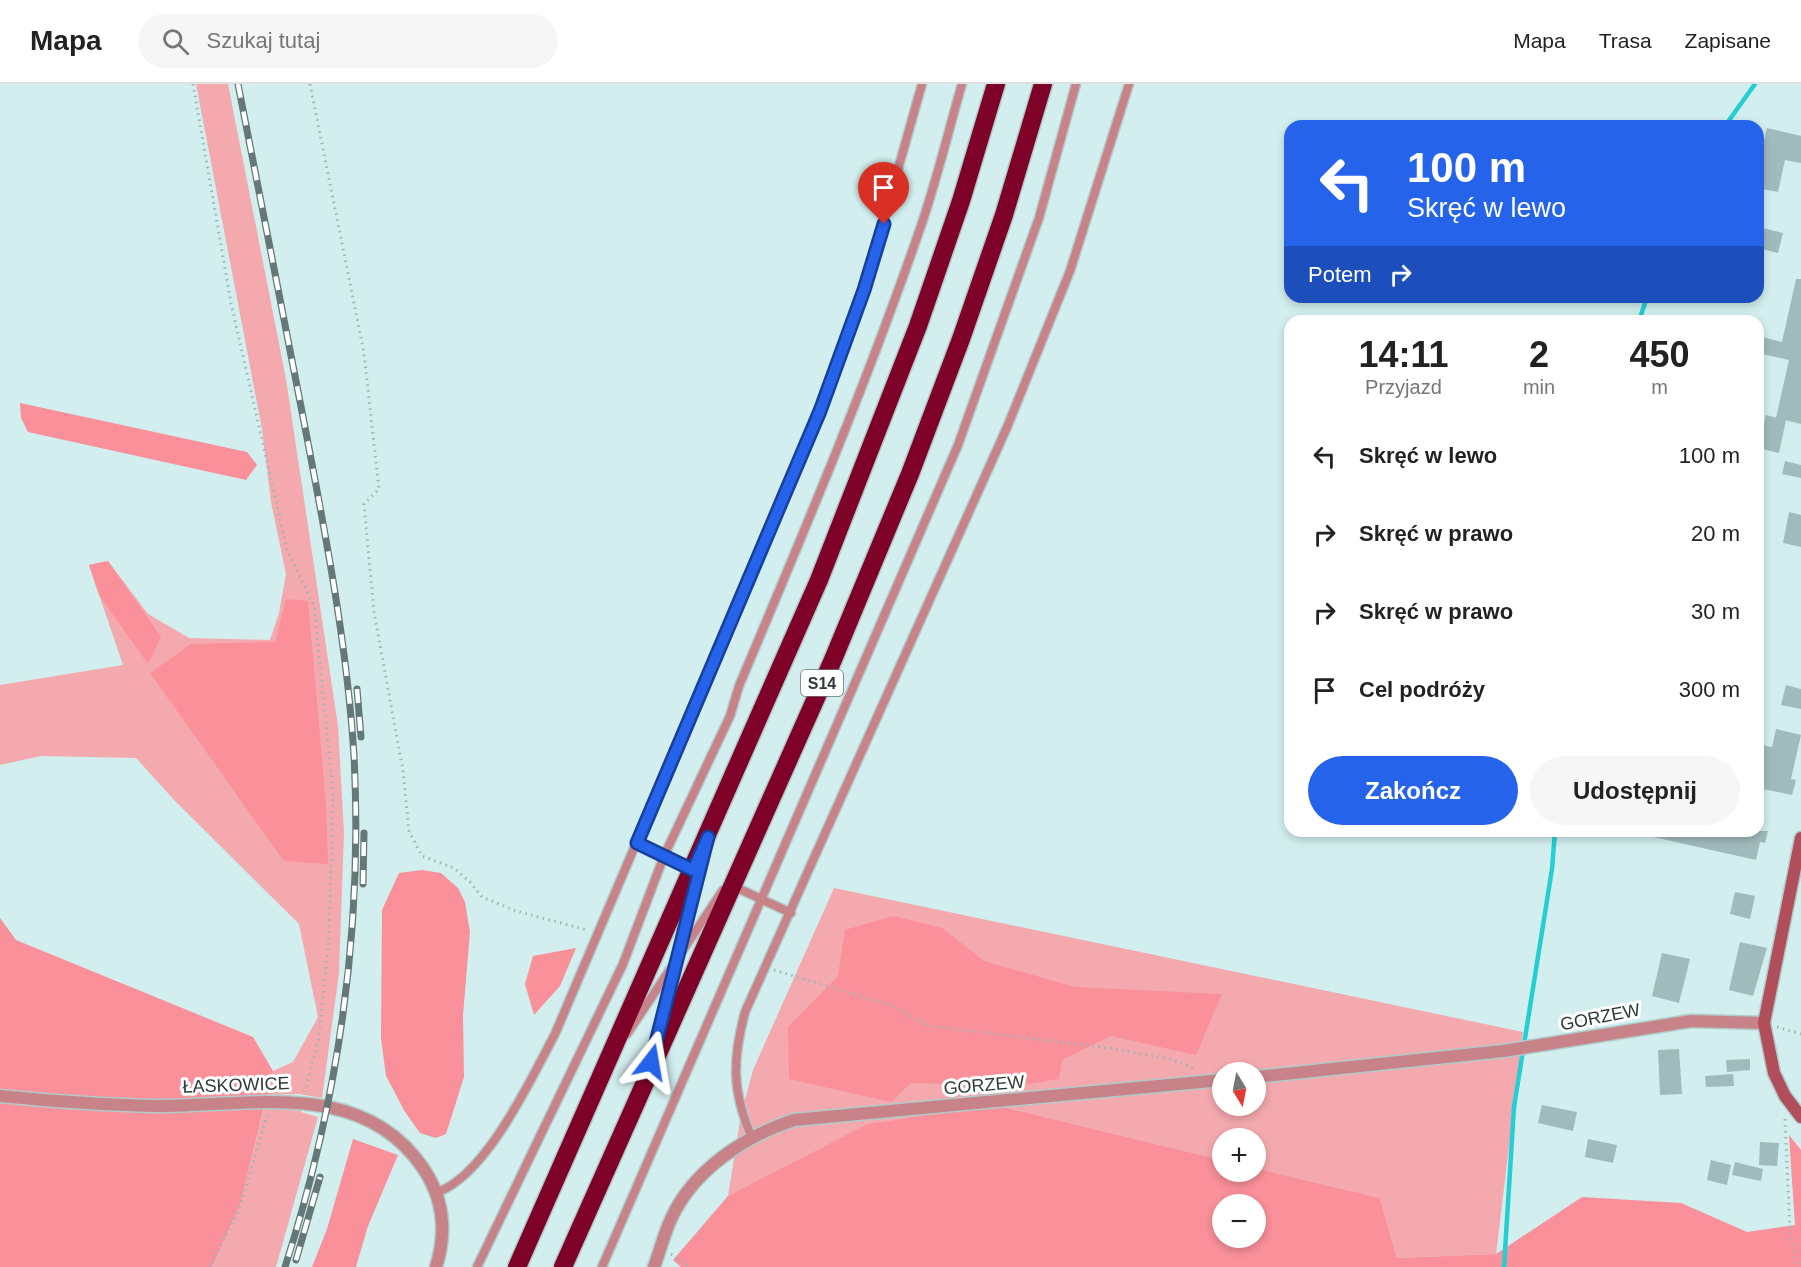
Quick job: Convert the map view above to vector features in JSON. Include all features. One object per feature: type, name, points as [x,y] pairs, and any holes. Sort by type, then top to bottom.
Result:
[{"type":"highway","name":"S14","points":[[517,1267],[708,837],[819,580],[873,448],[961,201],[996,84]]},
{"type":"highway","name":"S14","points":[[563,1267],[748,852],[910,474],[996,238],[1042,84]]},
{"type":"street","points":[[1801,838],[1764,1023],[1771,1063],[1785,1096],[1801,1117]]},
{"type":"street","name":"GORZEW","points":[[1266,1076],[1491,1053],[1691,1021],[1764,1023]]},
{"type":"street","name":"GORZEW","points":[[654,1267],[671,1219],[684,1196],[720,1159],[752,1138],[794,1120],[1212,1081]]},
{"type":"street","name":"ŁASKOWICE","points":[[0,1095],[155,1106],[302,1101],[336,1108],[374,1124],[409,1147],[438,1192]]},
{"type":"street","points":[[436,1267],[442,1249],[443,1213],[438,1192]]},
{"type":"lane","points":[[438,1192],[462,1178],[476,1166],[524,1091],[555,1034],[820,411],[864,290],[922,84]]},
{"type":"lane","points":[[477,1267],[623,964],[664,856],[730,716],[739,686],[834,461],[924,217],[962,84]]},
{"type":"lane","points":[[602,1267],[958,446],[1039,218],[1076,84]]},
{"type":"lane","points":[[752,1138],[737,1095],[734,1059],[745,1012],[1008,425],[1070,271],[1129,84]]},
{"type":"lane","points":[[645,1083],[708,837]]},
{"type":"lane","points":[[637,843],[693,870]]},
{"type":"lane","points":[[606,1067],[748,852]]},
{"type":"lane","points":[[733,886],[791,913]]},
{"type":"path","points":[[193,84],[231,303],[287,550],[314,606],[333,793],[330,938],[319,1036],[302,1101]]},
{"type":"path","points":[[310,84],[364,353],[379,489],[364,504],[372,591],[403,771],[409,831],[422,856],[454,868],[482,897],[516,911],[598,933]]},
{"type":"path","points":[[767,967],[893,1006],[929,1026],[1008,1038],[1109,1048],[1170,1059],[1206,1072],[1208,1082]]},
{"type":"path","points":[[1764,1023],[1801,1034]]},
{"type":"path","points":[[1785,1096],[1786,1185],[1790,1232],[1797,1267]]},
{"type":"path","points":[[210,1267],[239,1210],[272,1102]]},
{"type":"path","points":[[662,1248],[688,1267]]},
{"type":"shaded area","points":[[196,84],[228,84],[286,379],[338,726],[344,832],[339,973],[322,1098],[299,1094],[267,1095],[273,1071],[293,1062],[318,1017],[299,924],[176,802],[136,758],[41,756],[0,765],[0,685],[123,665],[89,565],[108,561],[148,614],[189,638],[270,640],[279,613],[286,574],[271,502],[262,429]]},
{"type":"shaded area","points":[[20,403],[247,452],[257,465],[246,480],[28,432],[21,418]]},
{"type":"shaded area","points":[[108,561],[161,637],[148,664],[99,595],[89,565]]},
{"type":"shaded area","points":[[286,599],[308,601],[326,804],[328,864],[284,861],[150,673],[191,644],[275,642]]},
{"type":"shaded area","points":[[422,870],[441,873],[458,888],[465,902],[470,932],[463,1015],[464,1077],[446,1134],[436,1138],[420,1133],[405,1112],[386,1076],[381,1038],[382,910],[399,873]]},
{"type":"shaded area","points":[[834,888],[1523,1032],[1496,1254],[1397,1258],[1380,1198],[1266,1170],[1266,1128],[1212,1128],[1212,1158],[995,1105],[728,1196],[741,1115],[753,1070]]},
{"type":"shaded area","points":[[893,916],[942,928],[984,961],[1075,987],[1222,994],[1196,1055],[1111,1036],[1062,1060],[1059,1079],[1016,1086],[911,1083],[891,1102],[789,1079],[788,1027],[838,976],[845,930]]},
{"type":"shaded area","points":[[0,918],[16,940],[253,1037],[273,1071],[240,1205],[212,1267],[0,1267]]},
{"type":"shaded area","points":[[576,948],[560,986],[534,1015],[525,984],[533,956]]},
{"type":"shaded area","points":[[995,1105],[1212,1158],[1212,1182],[1266,1182],[1266,1170],[1380,1198],[1397,1258],[1496,1254],[1582,1197],[1681,1203],[1747,1232],[1795,1225],[1789,1135],[1801,1150],[1801,1267],[681,1267],[673,1260],[728,1196],[868,1124]]},
{"type":"shaded area","points":[[301,1107],[301,1112],[318,1117],[276,1267],[212,1267],[240,1205],[264,1109]]},
{"type":"shaded area","points":[[353,1139],[398,1155],[368,1226],[356,1267],[312,1267],[327,1229]]},
{"type":"building","points":[[1767,128],[1801,136],[1801,163],[1785,160],[1778,192],[1764,189],[1764,141]]},
{"type":"building","points":[[1764,228],[1783,233],[1778,253],[1764,250]]},
{"type":"building","points":[[1796,279],[1801,279],[1801,424],[1776,418],[1789,360],[1764,354],[1764,338],[1782,342]]},
{"type":"building","points":[[1766,415],[1786,420],[1779,453],[1764,449]]},
{"type":"building","points":[[1785,461],[1801,465],[1801,478],[1782,474]]},
{"type":"building","points":[[1789,512],[1801,515],[1801,547],[1783,543]]},
{"type":"building","points":[[1786,685],[1801,689],[1801,709],[1781,705]]},
{"type":"building","points":[[1776,729],[1801,735],[1791,779],[1796,780],[1792,795],[1764,789],[1764,745],[1772,747]]},
{"type":"building","points":[[1764,831],[1768,831],[1765,843],[1760,842],[1756,860],[1653,837],[1764,837]]},
{"type":"building","points":[[1735,892],[1755,896],[1750,919],[1730,914]]},
{"type":"building","points":[[1740,942],[1767,948],[1753,996],[1729,990]]},
{"type":"building","points":[[1662,953],[1690,959],[1679,1003],[1652,996]]},
{"type":"building","points":[[1679,1049],[1682,1094],[1660,1095],[1658,1050]]},
{"type":"building","points":[[1750,1059],[1750,1070],[1727,1072],[1726,1060]]},
{"type":"building","points":[[1733,1074],[1734,1086],[1706,1087],[1705,1076]]},
{"type":"building","points":[[1542,1105],[1577,1112],[1573,1131],[1538,1123]]},
{"type":"building","points":[[1588,1139],[1617,1145],[1613,1163],[1585,1157]]},
{"type":"building","points":[[1760,1142],[1779,1143],[1777,1166],[1759,1165]]},
{"type":"building","points":[[1711,1160],[1731,1165],[1727,1185],[1707,1180]]},
{"type":"building","points":[[1735,1162],[1763,1169],[1761,1181],[1732,1175]]},
{"type":"waterway","points":[[1729,120],[1755,84]]},
{"type":"waterway","points":[[1641,315],[1645,303]]},
{"type":"waterway","points":[[1504,1267],[1514,1107],[1552,869],[1555,837]]},
{"type":"railway","points":[[238,84],[327,546],[341,630],[354,756],[356,821],[354,886],[343,1014],[319,1142],[304,1205],[285,1267]]},
{"type":"railway","points":[[357,689],[361,737]]},
{"type":"railway","points":[[363,884],[364,833]]},
{"type":"railway","points":[[296,1260],[320,1177]]},
{"type":"route","points":[[651,1062],[708,837],[693,870],[637,843],[820,411],[864,290],[884,224]]}]
